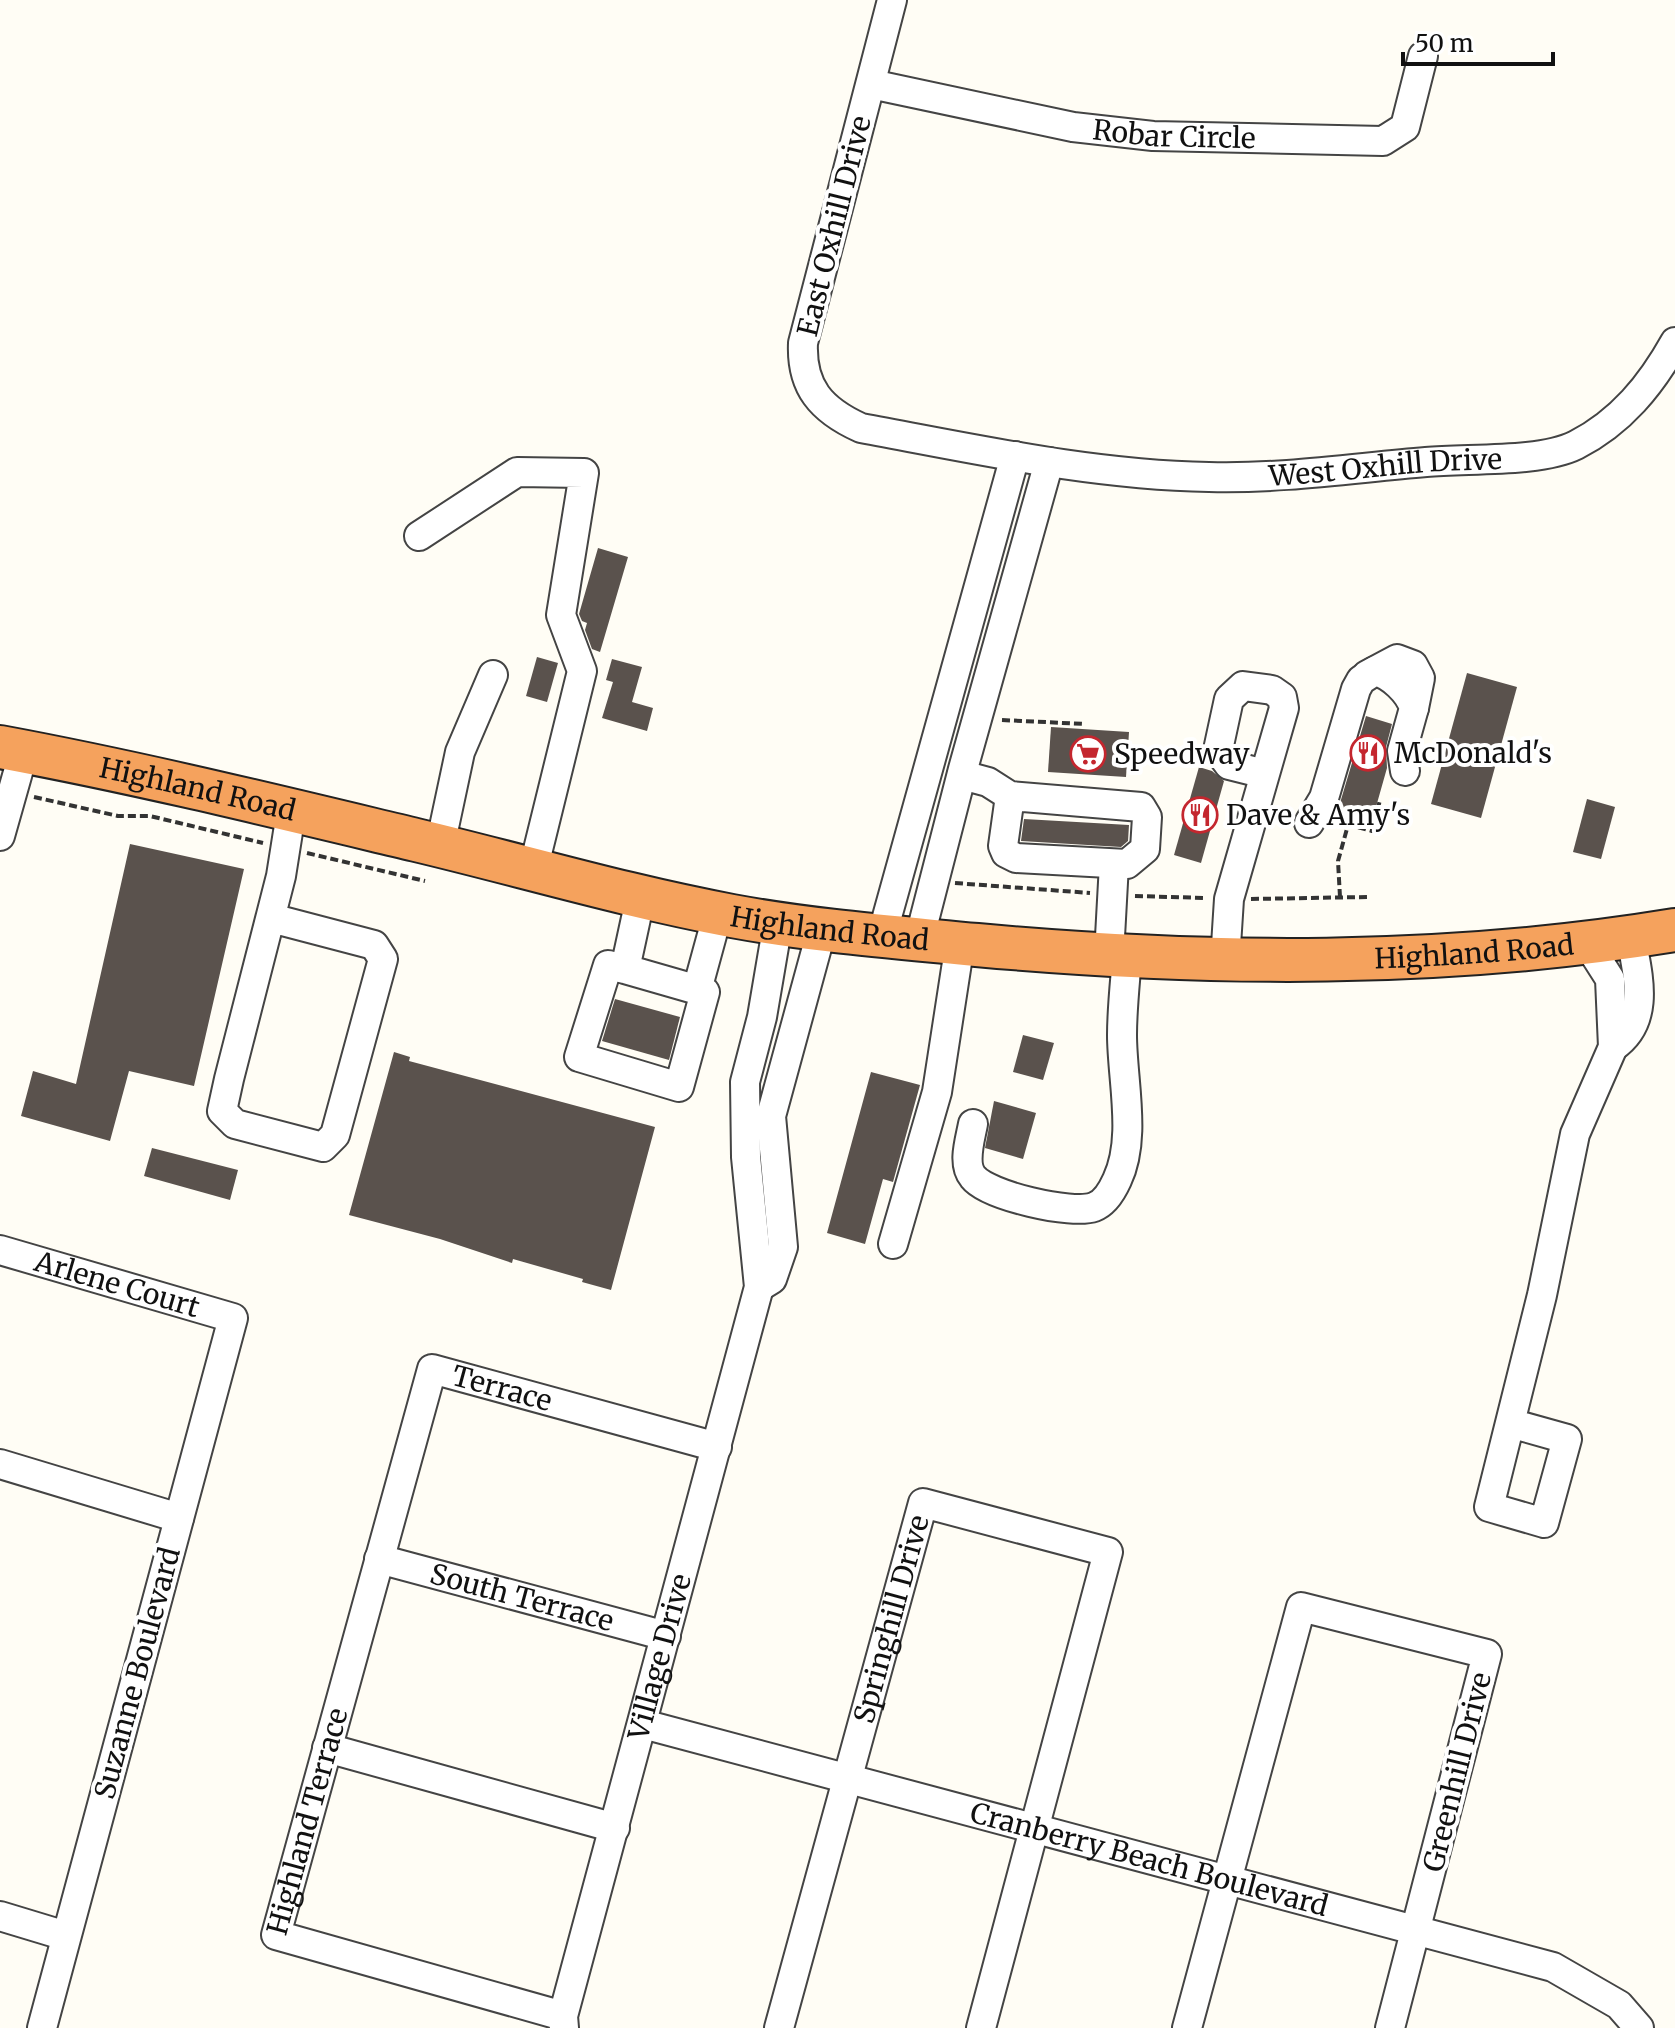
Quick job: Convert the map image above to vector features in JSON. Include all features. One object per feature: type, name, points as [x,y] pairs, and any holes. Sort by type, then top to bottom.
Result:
[{"type":"highway","name":"Highland Road","points":[[12,749],[288,830],[432,863],[533,870],[718,913],[900,938],[1118,956],[1225,961],[1338,961],[1587,943],[1675,930]]},
{"type":"street","name":"East Oxhill Drive","points":[[892,0],[803,343],[802,366],[808,387],[823,406],[861,428],[1049,462]]},
{"type":"street","name":"Robar Circle","points":[[871,84],[1073,127],[1153,136],[1383,141],[1405,127],[1423,56]]},
{"type":"street","name":"West Oxhill Drive","points":[[1049,462],[1123,472],[1210,477],[1334,472],[1546,452],[1573,446],[1616,422],[1658,372],[1675,342]]},
{"type":"street","points":[[900,938],[930,760],[1015,456]]},
{"type":"street","points":[[900,938],[933,883],[1049,462]]},
{"type":"street","points":[[419,536],[517,472],[584,473],[561,615],[582,671],[533,870]]},
{"type":"street","points":[[1318,821],[1356,689],[1367,675],[1397,659],[1413,665],[1420,678],[1402,751],[1405,771]]},
{"type":"street","points":[[432,863],[460,752],[493,675]]},
{"type":"street","points":[[954,676],[989,684]]},
{"type":"street","points":[[0,836],[14,792],[12,749]]},
{"type":"street","points":[[930,760],[988,782],[1010,796],[1141,807],[1147,817],[1145,849],[1127,864],[1016,858],[1006,853],[1003,846],[1010,796]]},
{"type":"street","points":[[1225,961],[1229,899],[1265,774]]},
{"type":"street","points":[[271,918],[374,945],[383,959],[335,1135],[323,1147],[235,1124],[222,1111],[271,918],[288,830]]},
{"type":"street","points":[[973,1124],[968,1166],[972,1177],[984,1187],[1050,1207],[1082,1210],[1098,1206],[1119,1177],[1126,1133],[1118,956],[1112,895],[1114,864]]},
{"type":"street","points":[[625,969],[641,895]]},
{"type":"street","points":[[697,990],[718,913]]},
{"type":"street","name":"Village Drive","points":[[564,2022],[759,1287],[746,1157],[745,1082],[762,1017],[778,923]]},
{"type":"street","name":"Village Drive","points":[[759,1287],[772,1279],[783,1247],[771,1116],[822,929]]},
{"type":"street","points":[[1613,1047],[1624,1040],[1638,1020],[1639,983],[1631,937]]},
{"type":"street","points":[[893,1244],[937,1092],[960,943]]},
{"type":"street","points":[[1510,1423],[1542,1295],[1575,1134],[1613,1047],[1610,979],[1587,943]]},
{"type":"street","points":[[608,965],[625,969],[705,992],[679,1087],[579,1057],[608,965]]},
{"type":"street","name":"Arlene Court","points":[[0,1250],[233,1318]]},
{"type":"street","name":"Suzanne Boulevard","points":[[42,2028],[233,1318]]},
{"type":"street","name":"Terrace","points":[[379,1559],[432,1369],[717,1447]]},
{"type":"street","points":[[0,1464],[179,1518]]},
{"type":"street","name":"Springhill Drive","points":[[847,1777],[923,1503],[1108,1552],[1036,1828]]},
{"type":"street","name":"South Terrace","points":[[379,1559],[666,1636]]},
{"type":"street","name":"Highland Terrace","points":[[379,1559],[276,1935],[564,2022]]},
{"type":"street","name":"Greenhill Drive","points":[[1228,1879],[1301,1607],[1487,1654],[1416,1930]]},
{"type":"street","name":"Cranberry Beach Boulevard","points":[[643,1724],[1553,1967],[1619,2005],[1639,2028]]},
{"type":"street","points":[[327,1748],[615,1828]]},
{"type":"street","points":[[779,2028],[847,1777]]},
{"type":"street","points":[[981,2028],[1036,1828]]},
{"type":"street","points":[[1187,2028],[1228,1879]]},
{"type":"street","points":[[0,1916],[66,1936]]},
{"type":"street","points":[[1390,2028],[1416,1930]]},
{"type":"path","points":[[1002,720],[1085,724]]},
{"type":"path","points":[[14,792],[118,816],[150,816],[288,830],[432,863]]},
{"type":"path","points":[[1318,821],[1349,824],[1372,831],[1380,800]]},
{"type":"path","points":[[1340,897],[1338,861],[1349,824]]},
{"type":"path","points":[[933,883],[1229,899],[1367,897]]},
{"type":"building","points":[[598,548],[628,557],[600,652],[592,649],[585,630],[587,623],[582,621],[579,614]]},
{"type":"building","points":[[537,657],[558,663],[547,702],[526,696]]},
{"type":"building","points":[[612,659],[642,667],[632,702],[653,708],[647,731],[602,718],[613,682],[606,680]]},
{"type":"building","points":[[1467,673],[1517,687],[1481,818],[1431,804]]},
{"type":"building","name":"McDonald's","points":[[1366,716],[1392,724],[1386,747],[1387,768],[1372,821],[1358,817],[1356,825],[1332,818],[1340,803]]},
{"type":"building","points":[[1051,727],[1129,732],[1126,777],[1048,772]]},
{"type":"building","name":"Dave & Amy's","points":[[1199,767],[1212,771],[1224,781],[1201,863],[1174,855]]},
{"type":"building","points":[[1587,799],[1615,807],[1601,859],[1573,852]]},
{"type":"building","points":[[1024,819],[1129,825],[1128,841],[1121,847],[1021,841]]},
{"type":"building","points":[[130,844],[244,869],[194,1086],[129,1071],[110,1141],[21,1116],[33,1071],[76,1084]]},
{"type":"building","points":[[615,999],[680,1017],[669,1060],[602,1041]]},
{"type":"building","points":[[1023,1035],[1054,1043],[1043,1080],[1013,1072]]},
{"type":"building","points":[[394,1052],[410,1057],[409,1061],[655,1127],[611,1290],[582,1282],[583,1279],[513,1259],[512,1263],[440,1239],[349,1215]]},
{"type":"building","points":[[871,1072],[920,1085],[893,1182],[883,1179],[865,1244],[827,1233]]},
{"type":"building","points":[[994,1101],[1036,1113],[1023,1159],[985,1148]]},
{"type":"building","points":[[152,1148],[238,1170],[230,1200],[144,1176]]},
{"type":"place","name":"McDonald's","points":[[1368,753]]},
{"type":"place","name":"Speedway","points":[[1088,754]]},
{"type":"place","name":"Dave & Amy's","points":[[1200,815]]}]
